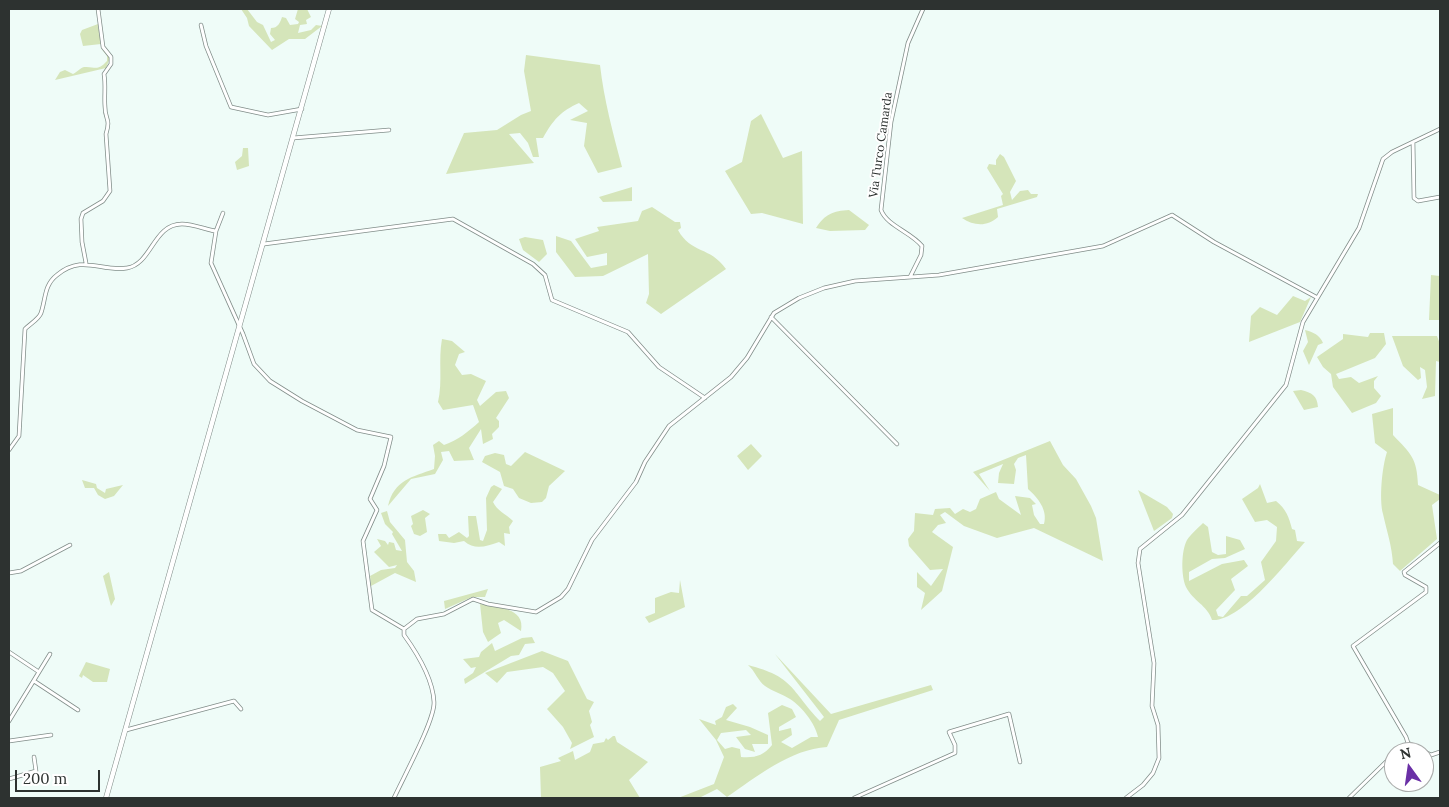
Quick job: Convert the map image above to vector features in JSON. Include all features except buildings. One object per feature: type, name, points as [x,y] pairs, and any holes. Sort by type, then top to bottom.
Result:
[{"type":"main road","points":[[107,797],[329,9]]},
{"type":"street","points":[[86,263],[81,218],[86,212],[103,201],[110,188],[106,134],[110,127],[104,108],[106,90],[104,74],[111,64],[111,58],[103,46],[98,9]]},
{"type":"street","name":"Via Turco Camarda","points":[[909,278],[921,255],[922,246],[914,236],[885,217],[881,210],[895,102],[908,43],[923,9]]},
{"type":"street","points":[[201,25],[206,46],[231,107],[268,115],[302,109]]},
{"type":"street","points":[[1126,798],[1143,785],[1153,773],[1159,758],[1158,725],[1152,706],[1154,663],[1138,563],[1140,549],[1182,515],[1286,386],[1303,322],[1316,297],[1348,249],[1359,228],[1380,164],[1387,155],[1440,129]]},
{"type":"street","points":[[293,138],[389,130]]},
{"type":"street","points":[[1413,142],[1414,198],[1418,201],[1440,198]]},
{"type":"street","points":[[223,213],[216,231],[211,263],[240,327],[254,364],[270,381],[357,430],[390,437],[384,466],[372,491],[370,500],[377,510],[363,541],[372,610],[404,629]]},
{"type":"street","points":[[394,798],[426,729],[434,707],[429,682],[404,635],[404,629],[413,621],[444,614],[473,599],[488,604],[536,612],[561,597],[568,589],[592,540],[636,482],[645,462],[669,426],[726,381],[747,358],[771,317],[799,298],[824,288],[855,281],[909,278],[1103,246],[1172,215],[1214,242],[1316,297]]},
{"type":"street","points":[[264,244],[453,219],[533,264],[545,275],[552,300],[628,332],[659,368],[705,399]]},
{"type":"street","points":[[9,450],[19,436],[25,329],[41,314],[45,291],[50,280],[59,273],[86,263],[103,267],[126,268],[134,266],[142,259],[159,234],[181,224],[216,231]]},
{"type":"street","points":[[771,317],[897,444]]},
{"type":"street","points":[[1407,742],[1353,649],[1353,644],[1426,592],[1426,587],[1404,574],[1440,542]]},
{"type":"street","points":[[9,573],[22,571],[70,545]]},
{"type":"street","points":[[9,652],[39,672]]},
{"type":"street","points":[[9,721],[50,654]]},
{"type":"street","points":[[34,681],[78,710]]},
{"type":"street","points":[[125,730],[234,702],[241,709]]},
{"type":"street","points":[[854,798],[955,753],[955,745],[949,732],[1009,714],[1020,762]]},
{"type":"street","points":[[9,741],[51,735]]},
{"type":"street","points":[[9,779],[36,771],[34,756]]},
{"type":"street","points":[[1349,798],[1384,764]]},
{"type":"green space","points":[[241,9],[247,9],[257,22],[263,25],[271,42],[275,40],[270,34],[271,28],[277,26],[282,17],[286,18],[290,25],[298,24],[299,22],[295,19],[298,9],[307,9],[311,17],[306,20],[307,24],[300,25],[298,33],[311,30],[316,25],[322,26],[305,39],[289,39],[272,50],[249,26],[247,18]]},
{"type":"green space","points":[[98,24],[101,44],[83,46],[80,34],[82,30]]},
{"type":"green space","points":[[100,47],[110,58],[106,68],[55,80],[60,72],[65,70],[73,74],[84,67],[98,67],[104,64],[107,61],[107,56]]},
{"type":"green space","points":[[526,55],[600,65],[606,104],[622,167],[598,173],[584,146],[587,123],[570,120],[588,111],[579,103],[567,109],[558,117],[543,138],[536,138],[539,157],[533,157],[528,143],[520,133],[509,134],[534,163],[446,174],[464,133],[497,130],[531,111],[524,71]]},
{"type":"green space","points":[[761,114],[783,158],[802,151],[803,224],[762,213],[751,214],[725,171],[742,162],[751,121]]},
{"type":"green space","points":[[243,148],[248,148],[249,166],[237,170],[235,162],[242,156]]},
{"type":"green space","points":[[1000,154],[1004,157],[1016,181],[1010,192],[1012,200],[1020,191],[1028,190],[1031,194],[1038,194],[1037,197],[997,209],[998,217],[985,224],[967,221],[962,218],[1003,205],[1001,196],[1003,194],[987,168],[989,164],[996,165],[996,160]]},
{"type":"green space","points":[[632,187],[632,201],[603,202],[599,197]]},
{"type":"green space","points":[[652,207],[675,222],[680,222],[681,228],[678,230],[683,238],[714,257],[726,269],[661,314],[646,303],[649,294],[648,254],[603,276],[575,277],[556,252],[556,236],[571,241],[591,268],[607,265],[607,253],[587,257],[575,239],[599,231],[597,227],[638,221],[642,211]]},
{"type":"green space","points":[[849,210],[869,225],[865,230],[830,231],[816,228],[830,214]]},
{"type":"green space","points":[[525,237],[543,240],[547,254],[539,262],[523,250],[519,239]]},
{"type":"green space","points":[[1431,275],[1440,276],[1439,320],[1429,320]]},
{"type":"green space","points":[[1293,296],[1305,301],[1311,297],[1300,322],[1249,342],[1251,316],[1260,307],[1277,315]]},
{"type":"green space","points":[[1305,330],[1316,334],[1323,343],[1318,345],[1309,365],[1303,351],[1308,342]]},
{"type":"green space","points":[[1370,333],[1384,333],[1386,344],[1375,358],[1336,374],[1339,379],[1351,377],[1359,383],[1378,376],[1374,381],[1374,388],[1381,396],[1376,403],[1352,413],[1333,387],[1331,374],[1323,367],[1317,357],[1343,339],[1343,334],[1368,337]]},
{"type":"green space","points":[[1392,336],[1437,336],[1440,344],[1440,362],[1436,361],[1435,396],[1422,399],[1427,387],[1425,370],[1420,367],[1421,378],[1418,380],[1403,366]]},
{"type":"green space","points":[[442,339],[452,341],[465,352],[459,354],[455,365],[462,375],[471,374],[486,381],[477,400],[480,406],[496,392],[506,391],[509,398],[496,418],[499,421],[499,427],[492,434],[493,439],[483,444],[481,429],[469,448],[474,460],[454,461],[449,451],[441,452],[443,460],[435,474],[411,479],[388,506],[391,497],[399,485],[411,477],[434,469],[435,456],[433,445],[439,441],[444,445],[454,441],[479,422],[473,405],[443,410],[438,402]]},
{"type":"green space","points":[[1301,390],[1313,395],[1318,407],[1304,410],[1293,391]]},
{"type":"green space","points":[[1393,408],[1393,435],[1412,457],[1416,468],[1418,485],[1440,495],[1440,499],[1432,505],[1437,539],[1400,571],[1393,564],[1381,500],[1387,452],[1375,443],[1372,414]]},
{"type":"green space","points":[[1050,441],[1063,465],[1076,479],[1091,506],[1096,518],[1103,561],[1034,528],[997,538],[964,526],[945,512],[940,515],[946,523],[938,525],[932,532],[953,547],[942,591],[921,610],[925,593],[917,587],[917,572],[931,586],[943,569],[930,570],[909,546],[908,539],[914,531],[915,513],[933,515],[935,509],[950,508],[955,514],[963,509],[970,512],[976,509],[980,499],[996,492],[999,499],[1021,515],[1015,496],[1030,498],[1036,504],[1032,505],[1034,515],[1040,524],[1044,524],[1045,514],[1039,500],[1028,489],[1026,455],[1018,458],[1014,464],[1016,470],[1014,484],[998,483],[999,473],[1003,464],[979,474],[990,491],[973,472]]},
{"type":"green space","points":[[751,444],[762,456],[748,470],[737,456]]},
{"type":"green space","points":[[525,452],[565,471],[549,486],[546,498],[542,502],[531,503],[519,498],[513,489],[504,486],[500,472],[482,462],[485,456],[495,453],[504,455],[506,464],[511,466]]},
{"type":"green space","points":[[82,480],[96,484],[97,488],[105,493],[106,489],[123,485],[114,496],[105,499],[98,495],[94,488],[85,488]]},
{"type":"green space","points":[[1260,484],[1267,503],[1276,501],[1282,507],[1287,514],[1292,529],[1295,530],[1297,541],[1305,542],[1249,602],[1224,618],[1212,620],[1207,610],[1192,596],[1186,587],[1182,564],[1185,545],[1190,536],[1203,523],[1208,527],[1212,552],[1218,555],[1226,554],[1226,536],[1240,540],[1245,549],[1225,558],[1212,559],[1189,572],[1189,581],[1222,564],[1244,560],[1248,566],[1231,579],[1235,590],[1216,610],[1218,616],[1223,617],[1241,596],[1247,596],[1265,580],[1261,562],[1276,541],[1277,527],[1267,520],[1255,522],[1242,499],[1258,488]]},
{"type":"green space","points":[[494,485],[502,489],[493,502],[499,510],[513,521],[509,527],[510,534],[504,533],[505,546],[499,542],[477,547],[464,541],[454,543],[439,541],[438,534],[446,534],[449,538],[459,532],[467,538],[469,536],[468,516],[476,516],[480,540],[483,541],[487,530],[486,498],[491,487]]},
{"type":"green space","points":[[1138,490],[1167,507],[1173,514],[1172,518],[1154,531]]},
{"type":"green space","points":[[423,510],[430,514],[425,518],[427,532],[420,536],[414,534],[411,526],[413,524],[411,516]]},
{"type":"green space","points":[[387,511],[390,522],[405,540],[407,562],[414,571],[416,582],[395,573],[371,586],[370,576],[381,570],[395,568],[397,565],[389,567],[374,552],[381,546],[377,539],[385,541],[388,545],[389,542],[394,543],[396,550],[402,551],[392,534],[393,532],[385,524],[381,513]]},
{"type":"green space","points":[[109,572],[115,599],[111,606],[103,576]]},
{"type":"green space","points":[[680,580],[685,607],[649,623],[645,617],[655,613],[655,598],[671,592],[679,593]]},
{"type":"green space","points":[[488,589],[485,597],[472,597],[445,609],[444,601]]},
{"type":"green space","points":[[480,604],[501,608],[514,613],[519,617],[521,631],[504,620],[498,623],[501,633],[488,642],[483,632]]},
{"type":"green space","points":[[532,637],[535,643],[525,644],[519,655],[511,656],[465,684],[464,679],[473,673],[476,667],[471,668],[463,659],[479,657],[481,652],[492,643],[495,651],[522,638]]},
{"type":"green space","points":[[542,651],[568,661],[587,699],[594,702],[589,711],[592,722],[590,725],[594,737],[570,749],[572,743],[563,727],[547,709],[565,691],[553,673],[543,667],[507,672],[497,683],[485,673]]},
{"type":"green space","points":[[775,654],[831,714],[931,685],[933,690],[839,720],[827,747],[814,749],[787,758],[727,797],[717,789],[699,798],[678,798],[714,784],[724,757],[716,740],[699,719],[716,725],[715,721],[722,717],[726,707],[733,704],[737,708],[726,720],[768,735],[768,744],[752,744],[755,752],[745,749],[736,737],[751,735],[746,730],[721,733],[717,740],[725,749],[732,747],[740,749],[741,757],[758,756],[772,745],[768,713],[782,705],[792,709],[796,717],[779,727],[779,731],[791,728],[792,735],[781,742],[792,748],[811,737],[818,737],[811,721],[799,706],[765,686],[748,665],[774,674],[783,680],[796,692],[820,721],[824,717]]},
{"type":"green space","points":[[86,662],[110,669],[107,682],[93,682],[83,675],[82,678],[79,676]]},
{"type":"green space","points":[[615,736],[617,742],[648,762],[629,780],[640,798],[541,798],[540,767],[561,761],[558,758],[573,751],[575,760],[590,752],[593,744],[604,742],[606,738],[608,740]]}]
